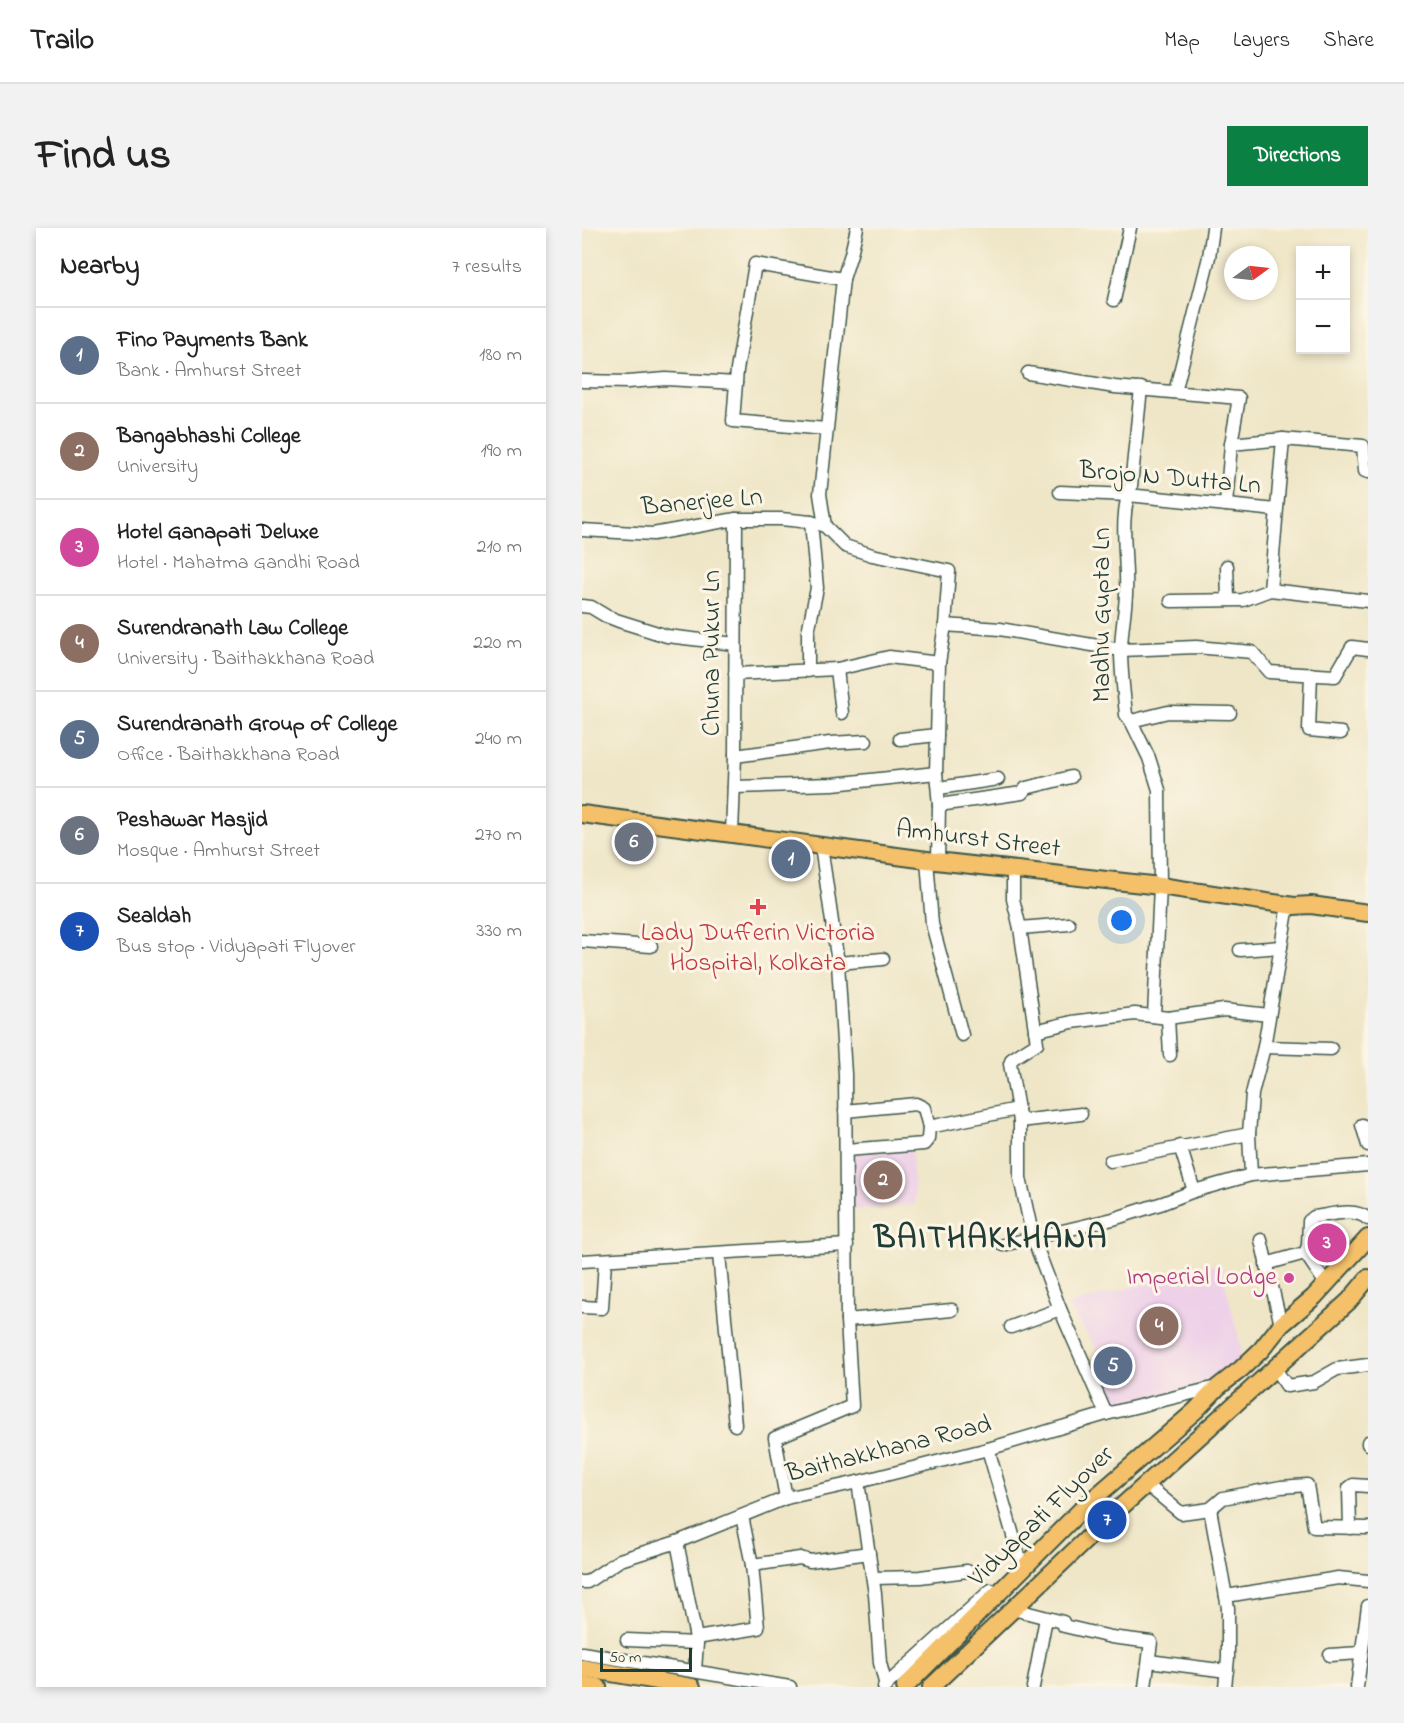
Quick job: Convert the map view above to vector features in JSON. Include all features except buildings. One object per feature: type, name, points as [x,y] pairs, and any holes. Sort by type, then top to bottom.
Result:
[{"type":"main road","name":"Amhurst Street","points":[[582,814],[933,861],[1160,886],[1288,905],[1311,905],[1368,913]]},
{"type":"main road","name":"Vidyapati Flyover","points":[[905,1687],[1085,1506],[1241,1369],[1281,1325],[1314,1297],[1368,1238]]},
{"type":"main road","name":"Vidyapati Flyover","points":[[931,1687],[1110,1517],[1213,1429],[1349,1301],[1368,1278]]},
{"type":"main road","points":[[582,1668],[693,1679]]},
{"type":"main road","points":[[582,1684],[598,1687]]},
{"type":"street","points":[[857,228],[843,279],[820,494],[825,526],[845,546],[872,555],[949,571],[945,625],[939,663],[936,774],[939,805],[933,861],[932,924],[962,1035]]},
{"type":"street","points":[[1114,300],[1130,228]]},
{"type":"street","points":[[1175,392],[1209,257],[1213,228]]},
{"type":"street","points":[[826,429],[733,421],[737,370],[755,264],[843,279]]},
{"type":"street","points":[[1028,373],[1115,387],[1239,398],[1231,444],[1226,505]]},
{"type":"street","points":[[582,381],[666,380],[736,383]]},
{"type":"street","name":"Madhu Gupta Ln","points":[[1141,388],[1124,536],[1126,596],[1121,650],[1126,715],[1149,758],[1159,790],[1160,886],[1155,1016]]},
{"type":"street","points":[[1231,444],[1282,439],[1363,446],[1365,471],[1368,472]]},
{"type":"street","points":[[1270,590],[1282,439]]},
{"type":"street","name":"Brojo N Dutta Ln","points":[[1060,492],[1128,495],[1276,510]]},
{"type":"street","name":"Banerjee Ln","points":[[582,530],[653,534],[736,519],[781,519],[825,526]]},
{"type":"street","name":"Chuna Pukur Ln","points":[[732,833],[735,756],[736,519]]},
{"type":"street","points":[[808,671],[808,632],[817,588],[811,522]]},
{"type":"street","points":[[1227,566],[1228,599]]},
{"type":"street","points":[[1171,601],[1243,600],[1270,590],[1368,601]]},
{"type":"street","points":[[582,606],[591,607],[619,621],[667,636],[735,644]]},
{"type":"street","points":[[945,625],[1000,629],[1121,650],[1196,647],[1252,652],[1269,672],[1335,676],[1352,647],[1368,649]]},
{"type":"street","points":[[735,674],[837,669],[889,657],[939,663]]},
{"type":"street","points":[[837,669],[842,713]]},
{"type":"street","points":[[1311,674],[1309,730],[1341,733]]},
{"type":"street","points":[[1131,721],[1168,712],[1230,713]]},
{"type":"street","points":[[900,739],[937,735]]},
{"type":"street","points":[[735,756],[830,743],[866,741]]},
{"type":"street","points":[[734,786],[833,784],[936,774]]},
{"type":"street","points":[[939,805],[1022,793],[1026,788],[1071,777]]},
{"type":"street","points":[[939,788],[998,779]]},
{"type":"street","points":[[786,1498],[775,1438],[852,1406],[847,1320],[845,1074],[838,963],[821,846]]},
{"type":"street","points":[[1013,869],[1013,899],[1020,928],[1037,1043],[1012,1059],[1010,1064],[1019,1115],[1020,1178],[1032,1238],[1106,1414]]},
{"type":"street","points":[[1251,1175],[1249,1134],[1252,1094],[1264,1047],[1288,905]]},
{"type":"street","points":[[1020,928],[1069,924]]},
{"type":"street","points":[[582,941],[651,946]]},
{"type":"street","points":[[1240,950],[1281,947]]},
{"type":"street","points":[[838,963],[883,959]]},
{"type":"street","points":[[1035,1031],[1083,1020],[1135,1014],[1168,1018],[1224,1010],[1269,1015]]},
{"type":"street","points":[[1168,1018],[1170,1055]]},
{"type":"street","points":[[1264,1047],[1331,1049]]},
{"type":"street","points":[[845,1111],[916,1104],[924,1108],[929,1127],[928,1139],[924,1144],[846,1150]]},
{"type":"street","points":[[929,1127],[1019,1115],[1082,1114]]},
{"type":"street","points":[[1362,1125],[1368,1145]]},
{"type":"street","points":[[1110,1161],[1249,1134]]},
{"type":"street","points":[[1180,1146],[1194,1191]]},
{"type":"street","points":[[1003,1245],[1113,1219],[1194,1191],[1251,1175],[1368,1165]]},
{"type":"street","points":[[1305,1253],[1308,1246],[1309,1221],[1314,1217],[1355,1212],[1363,1214],[1368,1219]]},
{"type":"street","points":[[1261,1240],[1281,1325]]},
{"type":"street","points":[[582,1261],[846,1245]]},
{"type":"street","points":[[1266,1264],[1305,1253]]},
{"type":"street","points":[[1305,1253],[1326,1284]]},
{"type":"street","points":[[719,1254],[735,1425]]},
{"type":"street","points":[[582,1307],[602,1308],[605,1261]]},
{"type":"street","points":[[1011,1326],[1060,1309]]},
{"type":"street","points":[[847,1320],[952,1310]]},
{"type":"street","points":[[1275,1369],[1287,1386],[1314,1382],[1337,1369],[1368,1369]]},
{"type":"street","points":[[858,1482],[873,1578],[880,1663],[885,1686],[1218,1387]]},
{"type":"street","name":"Baithakkhana Road","points":[[582,1582],[587,1582],[620,1560],[677,1542],[786,1498],[988,1449],[1106,1414],[1218,1387]]},
{"type":"street","points":[[937,1687],[1017,1610],[1152,1489],[1213,1429]]},
{"type":"street","points":[[988,1449],[1021,1563]]},
{"type":"street","points":[[1152,1489],[1181,1513],[1210,1509],[1223,1498],[1281,1487],[1307,1485],[1314,1527],[1368,1528]]},
{"type":"street","points":[[1350,1528],[1349,1488],[1353,1485],[1368,1486]]},
{"type":"street","points":[[1210,1509],[1228,1608],[1225,1687]]},
{"type":"street","points":[[627,1640],[696,1640],[758,1628],[752,1565],[742,1516]]},
{"type":"street","points":[[677,1542],[696,1640],[693,1679]]},
{"type":"street","points":[[752,1565],[800,1558],[810,1561],[869,1553]]},
{"type":"street","points":[[873,1578],[920,1577],[968,1571]]},
{"type":"street","points":[[1226,1596],[1338,1578],[1368,1581]]},
{"type":"street","points":[[1357,1687],[1368,1606]]},
{"type":"street","points":[[1017,1610],[1063,1622],[1064,1626],[1111,1637],[1151,1642],[1145,1687]]},
{"type":"street","points":[[1033,1687],[1046,1618]]},
{"type":"street","points":[[582,1653],[693,1679],[790,1687]]},
{"type":"street","points":[[1330,1654],[1360,1653]]},
{"type":"street","points":[[1149,1661],[1227,1671]]},
{"type":"shaded area","points":[[912,1150],[915,1205],[854,1210],[850,1154]]},
{"type":"shaded area","points":[[1220,1263],[1241,1346],[1234,1379],[1108,1412],[1097,1349],[1067,1305]]},
{"type":"place","name":"Peshawar Masjid","points":[[634,842]]},
{"type":"place","name":"Fino Payments Bank","points":[[791,859]]},
{"type":"place","name":"Lady Dufferin Victoria Hospital, Kolkata","points":[[758,907]]},
{"type":"place","name":"Bangabhashi College","points":[[883,1180]]},
{"type":"place","name":"Hotel Ganapati Deluxe","points":[[1327,1243]]},
{"type":"place","name":"Imperial Lodge","points":[[1289,1278]]},
{"type":"place","name":"Surendranath Law College","points":[[1159,1326]]},
{"type":"place","name":"Surendranath Group of College","points":[[1113,1366]]},
{"type":"place","name":"Sealdah","points":[[1107,1520]]},
{"type":"district","name":"BAITHAKKHANA","points":[[991,1239]]}]
